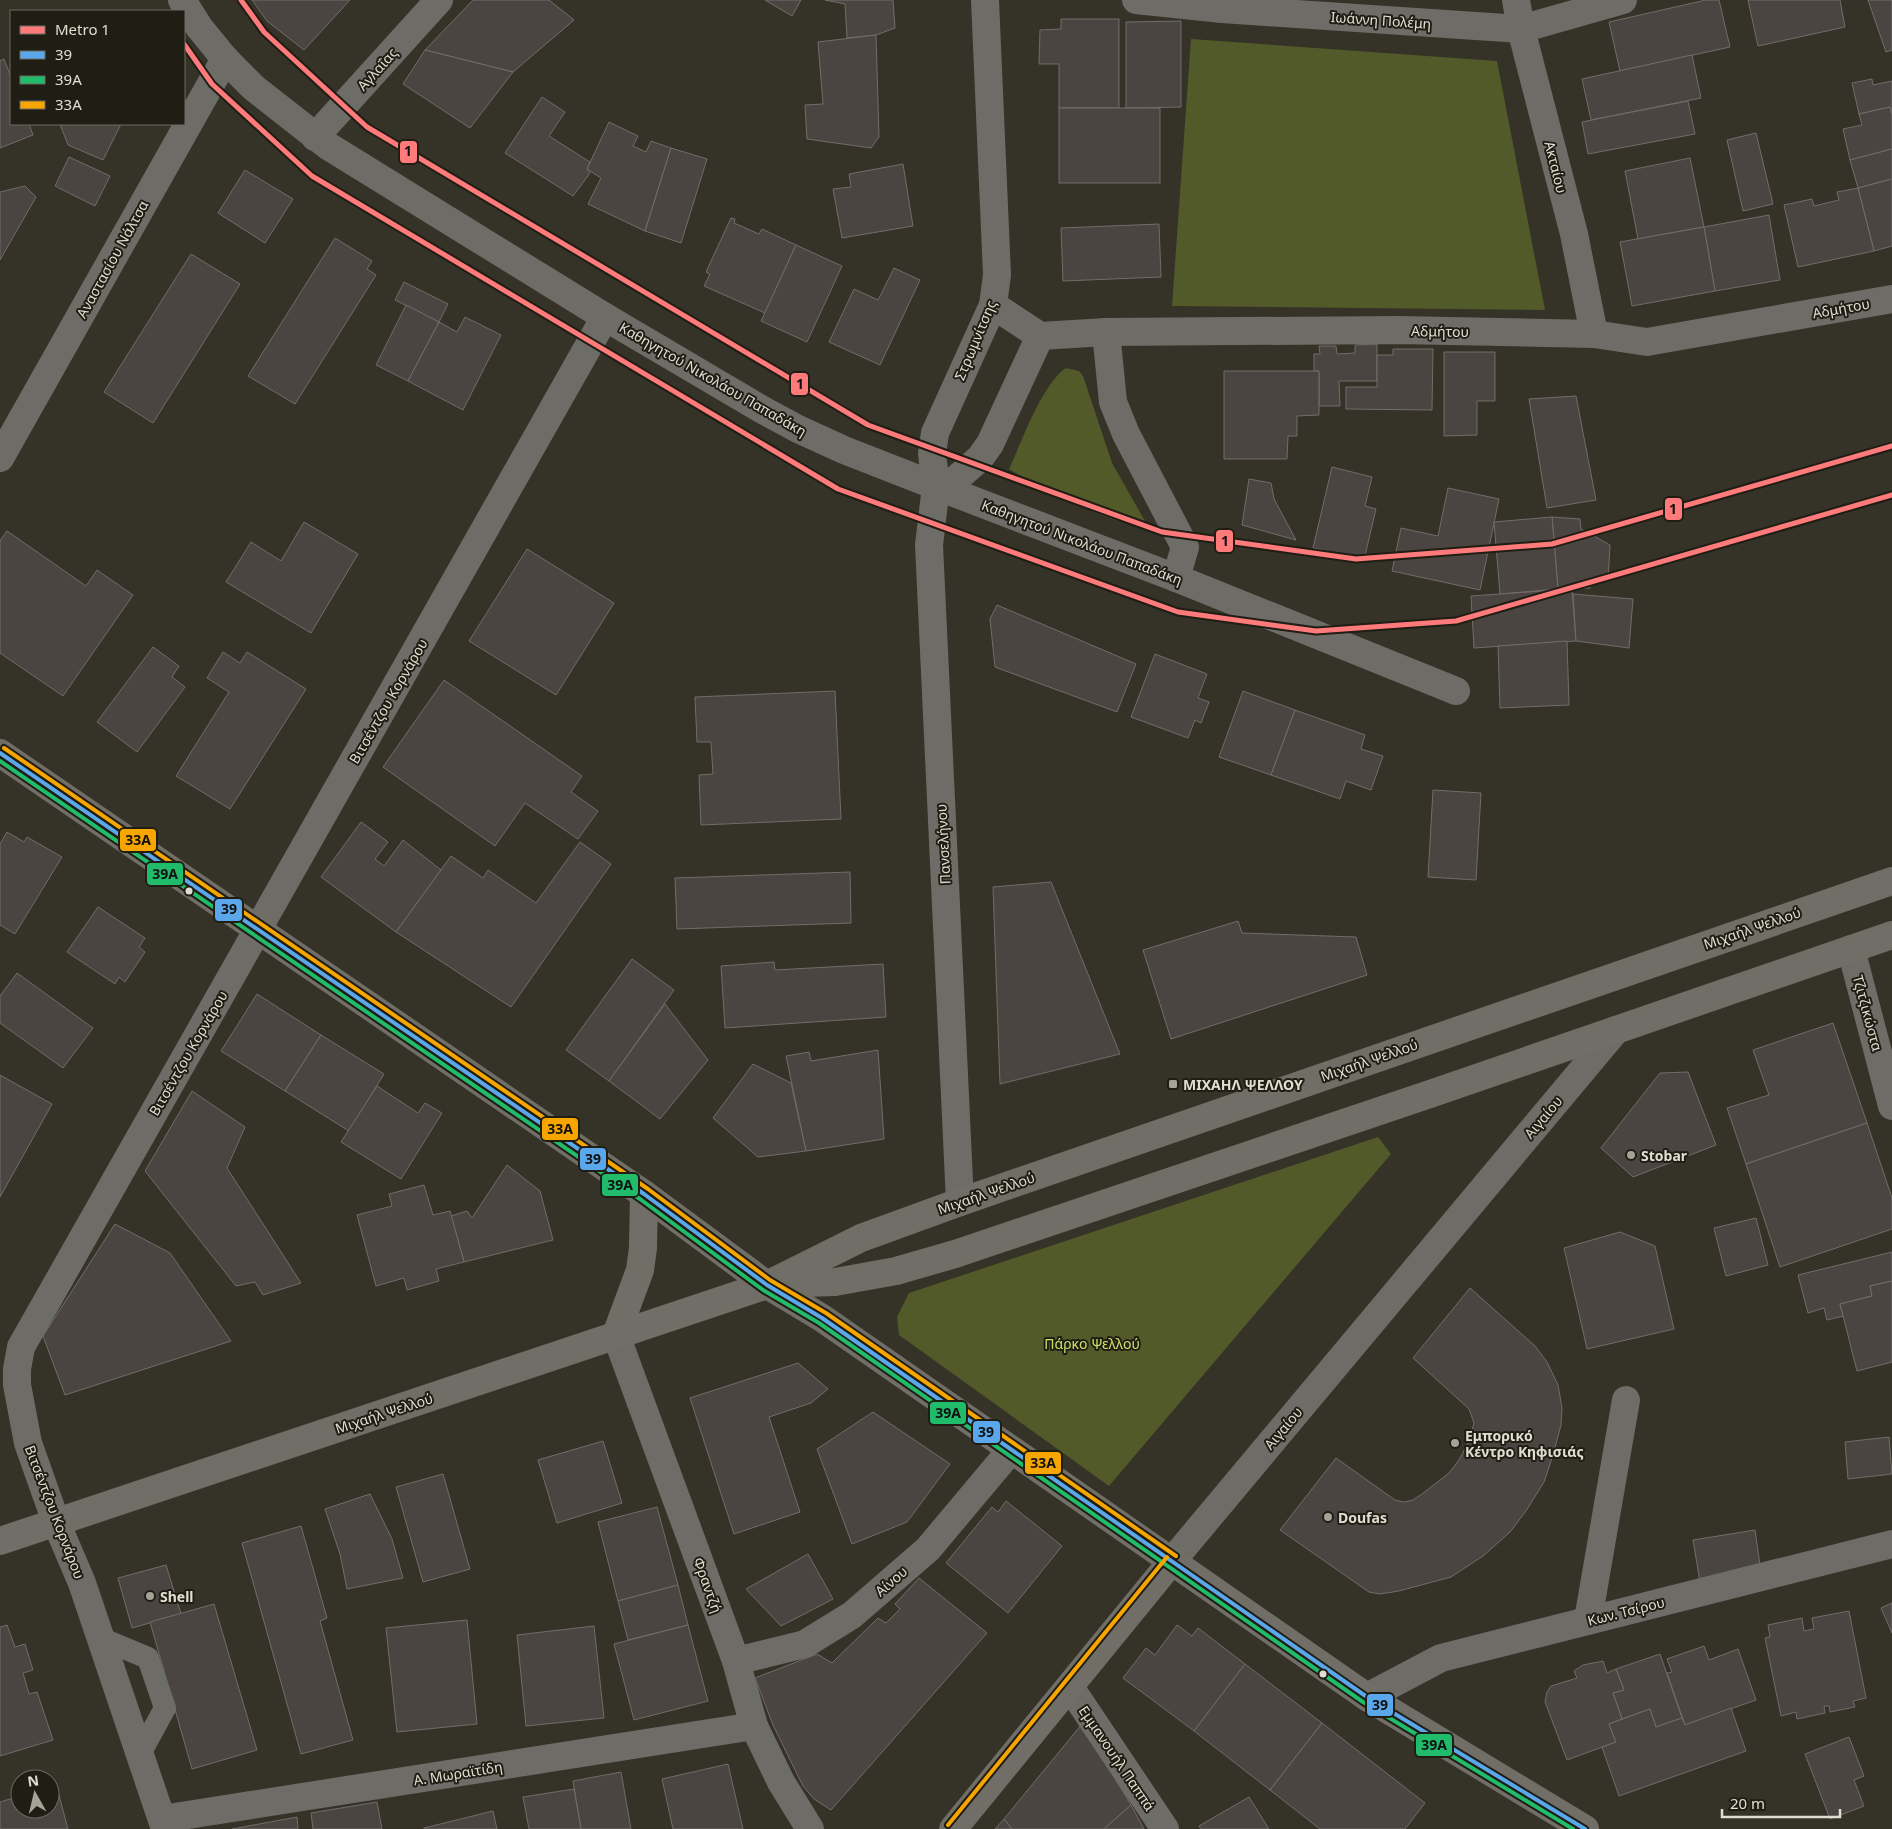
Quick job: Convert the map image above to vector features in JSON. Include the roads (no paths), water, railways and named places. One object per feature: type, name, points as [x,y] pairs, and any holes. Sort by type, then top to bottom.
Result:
[{"type":"main road","points":[[0,753],[644,1194],[767,1285],[822,1318],[1367,1697],[1585,1829]]},
{"type":"main road","name":"Μιχαήλ Ψελλού","points":[[0,1541],[767,1285],[861,1238],[960,1202],[1892,881]]},
{"type":"main road","name":"Μιχαήλ Ψελλού","points":[[767,1285],[835,1282],[896,1271],[955,1254],[1430,1094],[1892,935]]},
{"type":"main road","points":[[616,1335],[640,1270],[643,1248],[644,1194]]},
{"type":"main road","name":"Αιγαίου","points":[[953,1829],[1172,1561]]},
{"type":"street","name":"Καθηγητού Νικολάου Παπαδάκη","points":[[182,0],[199,27],[225,59],[254,88],[315,137],[605,318],[798,429],[844,450],[1176,578],[1456,692]]},
{"type":"street","name":"Αγλαΐας","points":[[315,137],[438,0]]},
{"type":"street","name":"Στρωμνίτσης","points":[[936,486],[932,454],[935,433],[993,305],[997,276],[985,0]]},
{"type":"street","name":"Ιωάννη Πολέμη","points":[[1136,0],[1232,10],[1521,29],[1623,0]]},
{"type":"street","name":"Ακταίου","points":[[1516,0],[1521,29],[1574,234],[1594,334]]},
{"type":"street","name":"Αναστασίου Νάλτσα","points":[[0,458],[225,59]]},
{"type":"street","name":"Αδμήτου","points":[[1040,336],[1106,332],[1399,330],[1594,334],[1647,342],[1892,299]]},
{"type":"street","points":[[936,486],[955,480],[980,458],[990,444],[1040,336],[993,305]]},
{"type":"street","name":"Βιτσέντζου Κορνάρου","points":[[163,1824],[82,1583],[56,1522],[28,1443],[16,1369],[22,1348],[605,318]]},
{"type":"street","points":[[1106,332],[1114,402],[1126,434],[1185,547],[1176,578]]},
{"type":"street","name":"Πανσελήνου","points":[[936,486],[929,545],[960,1202]]},
{"type":"street","name":"Τζιτζικώστα","points":[[1851,949],[1892,1106]]},
{"type":"street","name":"Αιγαίου","points":[[1172,1561],[1616,1030]]},
{"type":"street","name":"Φραντζή","points":[[616,1335],[736,1661],[754,1726],[781,1782],[810,1829]]},
{"type":"street","points":[[1588,1620],[1626,1400]]},
{"type":"street","name":"Αίνου","points":[[736,1661],[805,1644],[852,1615],[928,1549],[1011,1450]]},
{"type":"street","name":"Κων. Τσίρου","points":[[1367,1697],[1441,1658],[1892,1544]]},
{"type":"street","name":"Εμμανουήλ Παππά","points":[[1070,1686],[1165,1829]]},
{"type":"street","name":"Α. Μωραϊτίδη","points":[[163,1824],[754,1726]]},
{"type":"lane","points":[[100,1638],[148,1658],[165,1708],[140,1754]]},
{"type":"metro line","name":"1","points":[[241,0],[264,32],[367,127],[868,425],[1162,532],[1356,559],[1552,544],[1892,446]]},
{"type":"metro line","name":"1","points":[[185,45],[212,84],[312,176],[838,489],[1178,612],[1316,631],[1456,621],[1892,495]]},
{"type":"place","name":"ΜΙΧΑΗΛ ΨΕΛΛΟΥ","points":[[1173,1084]]},
{"type":"place","name":"Stobar","points":[[1631,1155]]},
{"type":"place","name":"Εμπορικό Κέντρο Κηφισιάς","points":[[1455,1443]]},
{"type":"place","name":"Doufas","points":[[1328,1517]]},
{"type":"place","name":"Shell","points":[[150,1596]]},
{"type":"park label","name":"Πάρκο Ψελλού","points":[[1092,1343]]}]
